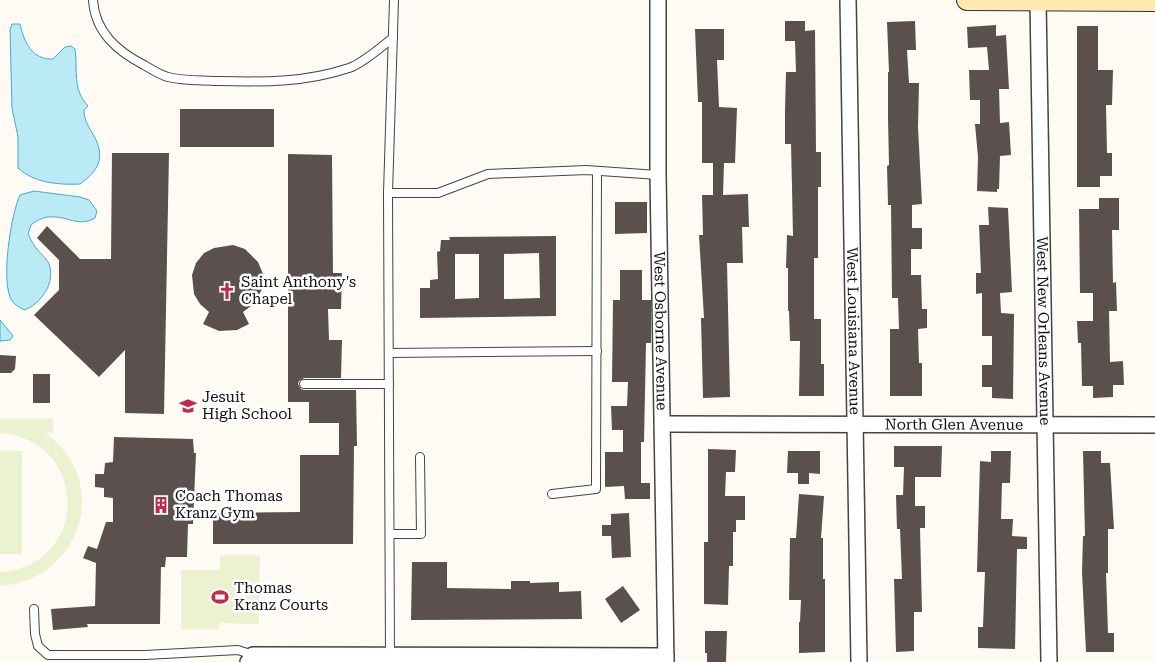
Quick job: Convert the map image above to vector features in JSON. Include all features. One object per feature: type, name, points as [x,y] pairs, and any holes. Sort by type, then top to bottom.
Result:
[{"type":"street","name":"West Osborne Avenue","points":[[658,0],[658,175],[666,659]]},
{"type":"street","name":"West Louisiana Avenue","points":[[848,0],[859,662]]},
{"type":"street","points":[[967,0],[1155,1]]},
{"type":"street","name":"West New Orleans Avenue","points":[[1038,0],[1048,662]]},
{"type":"street","name":"North Glen Avenue","points":[[663,424],[1155,425]]},
{"type":"street","points":[[250,659],[390,656],[666,659]]},
{"type":"lane","points":[[93,0],[94,10],[100,27],[109,41],[125,55],[168,77],[196,80],[267,82],[309,78],[351,67],[393,38]]},
{"type":"lane","points":[[390,656],[388,193],[394,0]]},
{"type":"lane","points":[[388,193],[438,193],[488,174],[597,171],[658,175]]},
{"type":"lane","points":[[552,494],[596,489],[597,171]]},
{"type":"lane","points":[[389,353],[596,351]]},
{"type":"lane","points":[[304,384],[389,384]]},
{"type":"lane","points":[[390,534],[421,534],[420,457]]},
{"type":"lane","points":[[34,609],[35,634],[38,646],[48,655],[145,655],[238,650],[250,659]]},
{"type":"green space","points":[[0,419],[53,419],[53,433],[45,433],[66,453],[78,476],[82,501],[78,525],[68,548],[51,567],[28,580],[0,586],[0,572],[30,565],[51,549],[63,527],[68,503],[63,478],[51,457],[30,441],[0,433]]},
{"type":"green space","points":[[0,451],[22,451],[22,554],[0,554]]},
{"type":"green space","name":"Thomas Kranz Courts","points":[[220,555],[260,555],[259,624],[219,623],[219,629],[181,629],[181,570],[220,570]]},
{"type":"water","points":[[12,24],[20,24],[30,49],[46,59],[53,59],[65,47],[71,46],[75,49],[78,86],[83,100],[88,106],[84,110],[85,117],[98,144],[100,157],[96,169],[80,184],[64,184],[39,180],[18,168],[18,137],[12,108],[10,30]]},
{"type":"water","points":[[34,191],[80,197],[89,200],[97,211],[95,218],[89,221],[78,222],[49,217],[31,225],[28,234],[36,248],[46,259],[51,271],[46,292],[36,303],[25,310],[12,301],[9,292],[7,280],[8,248],[13,217],[20,195]]},
{"type":"water","points":[[0,320],[13,336],[10,340],[0,341]]},
{"type":"building","points":[[785,21],[805,21],[805,31],[815,30],[816,152],[821,152],[821,187],[818,187],[818,258],[814,258],[814,319],[821,319],[821,364],[824,364],[824,396],[799,396],[800,341],[790,341],[788,268],[786,268],[787,235],[793,236],[792,187],[791,144],[785,144],[785,111],[786,72],[796,72],[795,41],[785,41]]},
{"type":"building","points":[[915,21],[916,50],[907,50],[909,83],[919,83],[918,127],[922,204],[912,205],[912,228],[922,228],[922,249],[911,249],[911,275],[921,275],[922,309],[927,309],[927,328],[918,329],[919,363],[922,363],[922,396],[890,396],[890,329],[899,329],[898,298],[892,298],[891,205],[888,205],[889,72],[887,22]]},
{"type":"building","points":[[996,25],[996,36],[1006,35],[1009,89],[999,89],[1000,123],[1009,122],[1011,155],[1000,156],[999,189],[997,189],[997,192],[977,191],[978,157],[975,124],[980,124],[980,100],[970,100],[969,70],[989,70],[987,47],[968,48],[967,27]]},
{"type":"building","points":[[1077,26],[1098,26],[1098,70],[1113,70],[1112,105],[1106,105],[1107,153],[1112,153],[1112,176],[1100,176],[1100,187],[1077,187]]},
{"type":"building","points":[[695,29],[724,29],[724,60],[717,60],[719,107],[737,108],[735,163],[724,163],[723,195],[748,194],[749,227],[742,227],[743,263],[727,263],[730,397],[703,398],[701,318],[704,318],[699,235],[703,235],[702,195],[713,195],[713,163],[702,163],[702,102],[698,102]]},
{"type":"building","points":[[180,109],[274,109],[274,147],[180,147]]},
{"type":"building","points":[[112,153],[169,153],[164,414],[125,413],[125,350],[99,377],[34,315],[59,290],[59,260],[37,238],[47,226],[80,259],[111,259]]},
{"type":"building","points":[[288,154],[332,155],[333,273],[342,273],[341,309],[328,309],[329,340],[342,340],[341,378],[304,378],[298,384],[304,390],[356,390],[357,446],[354,446],[353,544],[213,544],[213,513],[300,512],[300,455],[339,455],[339,423],[309,423],[309,402],[288,402]]},
{"type":"building","points":[[1099,198],[1119,198],[1119,230],[1112,230],[1113,283],[1116,282],[1117,311],[1109,311],[1110,362],[1123,361],[1124,385],[1113,385],[1113,397],[1093,398],[1093,386],[1082,386],[1081,343],[1078,343],[1077,321],[1093,321],[1093,293],[1080,293],[1079,209],[1099,209]]},
{"type":"building","points":[[615,202],[647,202],[647,233],[615,234]]},
{"type":"building","points":[[988,207],[1008,208],[1012,292],[1000,293],[1001,313],[1014,314],[1013,399],[992,398],[992,387],[982,387],[982,365],[992,365],[992,336],[982,336],[982,293],[976,294],[976,273],[981,273],[979,225],[989,225]]},
{"type":"building","points":[[556,236],[556,316],[420,318],[420,288],[430,288],[430,280],[438,279],[437,252],[440,251],[441,240],[450,240],[449,237]],"holes":[[[539,253],[540,298],[504,299],[504,254]],[[455,254],[479,254],[479,298],[455,299]]]},
{"type":"building","name":"Saint Anthony's Chapel","points":[[233,245],[245,249],[258,262],[263,274],[263,287],[255,303],[243,312],[249,324],[237,330],[219,331],[203,324],[209,312],[200,304],[194,294],[192,275],[196,263],[204,253],[214,248]]},
{"type":"building","points":[[620,270],[642,270],[642,300],[651,300],[651,343],[646,343],[644,442],[641,442],[641,483],[650,483],[650,499],[625,499],[624,486],[605,487],[605,452],[623,452],[623,430],[612,430],[611,406],[627,406],[628,382],[612,382],[613,300],[620,300]]},
{"type":"building","points":[[0,355],[16,356],[15,369],[11,373],[0,373]]},
{"type":"building","points":[[33,374],[50,374],[50,403],[33,403]]},
{"type":"building","name":"Coach Thomas Kranz Gym","points":[[114,437],[193,439],[194,453],[196,453],[193,524],[188,524],[187,557],[166,557],[165,567],[161,567],[160,624],[87,624],[88,627],[53,630],[51,609],[95,606],[96,563],[83,558],[88,546],[97,549],[106,522],[113,522],[113,498],[104,497],[104,488],[95,487],[95,474],[104,474],[105,463],[113,462]]},
{"type":"building","points":[[894,446],[942,446],[941,477],[915,477],[915,506],[925,506],[925,528],[920,528],[922,612],[914,612],[914,651],[896,652],[894,579],[902,579],[900,529],[897,529],[896,495],[903,495],[904,467],[894,467]]},
{"type":"building","points":[[708,449],[736,450],[735,472],[726,472],[725,496],[745,496],[745,520],[736,520],[736,532],[733,532],[733,566],[729,566],[728,605],[704,604],[704,542],[708,542]]},
{"type":"building","points":[[788,451],[820,451],[820,474],[809,473],[809,484],[798,484],[798,473],[787,473]]},
{"type":"building","points":[[991,451],[1011,451],[1010,483],[1002,483],[1001,519],[1013,519],[1012,536],[1027,537],[1027,549],[1017,549],[1015,649],[978,648],[978,627],[983,627],[985,572],[977,572],[980,461],[991,462]]},
{"type":"building","points":[[1083,451],[1101,451],[1101,463],[1110,463],[1114,529],[1108,529],[1108,573],[1106,573],[1108,633],[1114,633],[1114,652],[1086,652],[1082,572],[1083,536],[1085,536]]},
{"type":"building","points":[[799,494],[824,496],[821,538],[823,538],[823,579],[825,579],[825,652],[799,653],[801,600],[789,600],[790,538],[796,538]]},
{"type":"building","points":[[629,513],[631,557],[612,558],[611,536],[602,536],[602,525],[611,525],[611,514]]},
{"type":"building","points":[[412,562],[447,562],[447,588],[511,589],[511,581],[530,581],[530,583],[559,582],[559,592],[581,591],[582,619],[411,620]]},
{"type":"building","points":[[623,586],[640,610],[621,623],[605,599]]},
{"type":"building","points":[[705,631],[727,631],[726,662],[707,662]]},
{"type":"place","name":"Saint Anthony's Chapel","points":[[227,291]]},
{"type":"place","name":"Jesuit High School","points":[[188,406]]},
{"type":"place","name":"Coach Thomas Kranz Gym","points":[[161,505]]},
{"type":"place","name":"Thomas Kranz Courts","points":[[220,597]]}]
